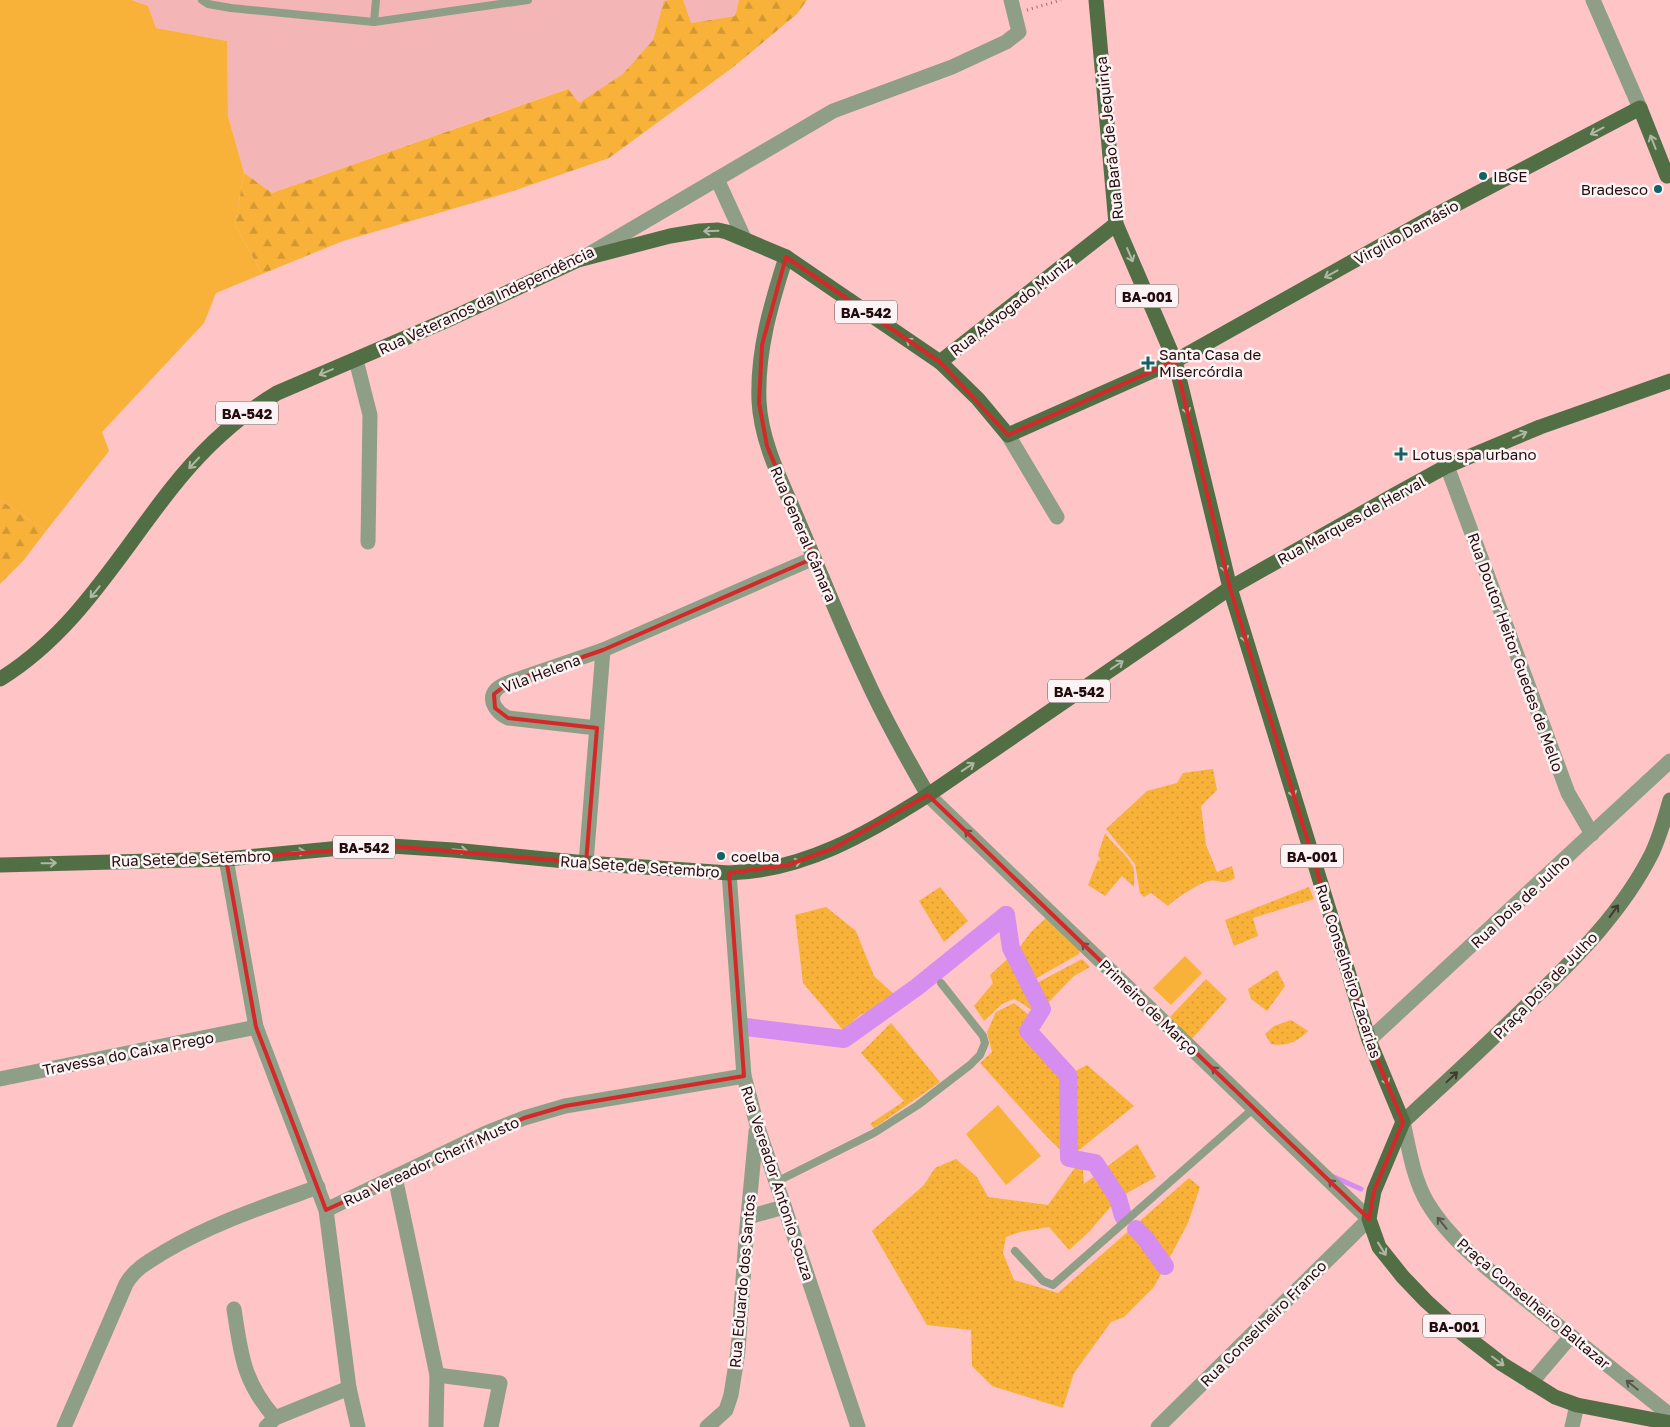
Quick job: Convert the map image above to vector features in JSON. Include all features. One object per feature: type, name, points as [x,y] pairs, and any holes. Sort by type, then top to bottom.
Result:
[{"type":"main road","name":"Rua Barão de Jequiriça","points":[[1096,0],[1116,224],[1175,361],[1230,588]]},
{"type":"main road","points":[[1640,108],[1668,175]]},
{"type":"main road","name":"Virgílio Damásio","points":[[1008,435],[1175,361],[1432,217],[1640,108]]},
{"type":"main road","name":"Rua Advogado Muniz","points":[[578,260],[670,236],[718,230],[744,238],[786,257],[940,362],[1116,224]]},
{"type":"main road","name":"Rua Veteranos da Independência","points":[[0,679],[38,652],[59,633],[96,591],[172,488],[212,444],[255,406],[277,393],[356,360],[578,260]]},
{"type":"main road","points":[[940,362],[978,399],[1008,435]]},
{"type":"main road","name":"Rua Marques de Herval","points":[[1230,588],[1447,466],[1540,427],[1670,381]]},
{"type":"main road","name":"Rua Sete de Setembro","points":[[0,865],[226,860],[352,847],[391,846],[728,873],[788,865],[809,858],[863,834],[928,795],[1230,588]]},
{"type":"main road","name":"Rua Conselheiro Zacarias","points":[[1230,588],[1369,1040],[1403,1122]]},
{"type":"main road","name":"BA-001","points":[[1403,1122],[1374,1191],[1369,1219],[1379,1247],[1403,1278],[1458,1330],[1502,1364],[1555,1397],[1577,1405],[1670,1423]]},
{"type":"street","points":[[1593,0],[1640,108]]},
{"type":"street","name":"Rua Veteranos da Independência","points":[[578,260],[833,111],[952,67],[1006,42],[1019,32],[1012,6]]},
{"type":"street","points":[[718,179],[744,238]]},
{"type":"street","name":"Rua General Câmara","points":[[786,257],[771,304],[762,345],[759,403],[767,446],[866,678],[891,730],[928,795]]},
{"type":"street","points":[[356,360],[370,414],[368,542]]},
{"type":"street","points":[[1008,435],[1057,517]]},
{"type":"street","name":"Rua Doutor Heitor Guedes de Mello","points":[[1447,466],[1568,792],[1592,834]]},
{"type":"street","points":[[603,650],[814,558]]},
{"type":"street","name":"Vila Helena","points":[[586,863],[597,728],[603,650],[510,682],[496,690],[493,698],[495,708],[499,713],[508,718],[597,728]]},
{"type":"street","name":"Rua Dois de Julho","points":[[1369,1040],[1670,761]]},
{"type":"street","name":"Primeiro de Março","points":[[928,795],[1369,1219]]},
{"type":"street","name":"Praça Dois de Julho","points":[[1403,1122],[1579,955],[1608,920],[1638,878],[1652,853],[1662,829],[1670,800]]},
{"type":"street","points":[[226,860],[256,1027],[326,1210],[349,1388],[358,1427]]},
{"type":"street","name":"Rua Vereador Antonio Souza","points":[[728,873],[744,1076],[757,1125],[858,1427]]},
{"type":"street","name":"Travessa do Caixa Prego","points":[[0,1079],[256,1027]]},
{"type":"street","name":"Rua Vereador Cherif Musto","points":[[326,1210],[486,1133],[524,1118],[565,1106],[744,1076]]},
{"type":"street","name":"Praça Conselheiro Baltazar","points":[[1403,1122],[1413,1166],[1421,1190],[1435,1215],[1450,1234],[1497,1276],[1670,1415]]},
{"type":"street","name":"Rua Eduardo dos Santos","points":[[706,1427],[726,1410],[731,1395],[738,1351],[757,1125]]},
{"type":"street","points":[[395,1177],[437,1375],[436,1427]]},
{"type":"street","points":[[64,1427],[126,1284],[136,1270],[177,1244],[221,1222],[318,1187]]},
{"type":"street","points":[[748,1217],[784,1207]]},
{"type":"street","name":"Rua Conselheiro Franco","points":[[1158,1427],[1369,1219]]},
{"type":"street","points":[[234,1309],[241,1352],[252,1386],[263,1404],[271,1423],[349,1388]]},
{"type":"street","points":[[1531,1383],[1571,1336]]},
{"type":"street","points":[[437,1375],[500,1383],[491,1427]]},
{"type":"street","points":[[1572,1427],[1577,1405]]},
{"type":"lane","points":[[202,0],[208,4],[231,8],[374,22],[528,0]]},
{"type":"lane","points":[[374,22],[376,0]]},
{"type":"lane","points":[[776,1182],[874,1133],[911,1110],[970,1065],[980,1055],[986,1042],[983,1036],[941,983]]},
{"type":"lane","points":[[1015,1250],[1043,1281],[1053,1285],[1254,1108]]},
{"type":"path","points":[[1012,6],[1062,0]]},
{"type":"highlighted area","points":[[786,257],[940,362],[1008,435],[1175,361],[1230,588],[1369,1040],[1403,1122],[1374,1191],[1369,1219],[928,795],[834,848],[788,865],[729,873],[744,1076],[565,1106],[524,1118],[326,1210],[256,1027],[226,859],[391,846],[586,863],[597,728],[508,718],[495,708],[494,694],[510,682],[603,650],[814,558],[767,446],[759,403],[762,345]]},
{"type":"shaded area","points":[[131,0],[670,0],[664,2],[653,40],[623,74],[579,103],[567,89],[272,193],[244,173],[228,116],[227,41],[156,28],[148,6]]},
{"type":"shaded area","points":[[683,0],[739,0],[735,16],[690,23]]},
{"type":"green space","points":[[0,0],[131,0],[148,6],[156,28],[227,41],[228,116],[244,173],[235,225],[262,274],[216,293],[204,323],[102,432],[109,451],[46,531],[0,500]]},
{"type":"green space","points":[[683,0],[691,23],[735,16],[739,0],[807,0],[797,14],[732,68],[609,158],[510,192],[343,241],[262,274],[235,225],[244,173],[272,193],[568,89],[579,103],[623,74],[653,40],[664,1]]},
{"type":"green space","points":[[0,500],[46,531],[23,561],[0,584]]},
{"type":"green space","points":[[1213,769],[1217,790],[1201,806],[1206,845],[1217,872],[1232,866],[1235,878],[1227,882],[1205,882],[1176,899],[1168,906],[1151,893],[1144,897],[1140,893],[1135,864],[1106,829],[1147,791],[1177,783],[1183,773]]},
{"type":"green space","points":[[1105,833],[1131,863],[1134,869],[1134,887],[1122,876],[1105,896],[1088,885],[1098,860],[1101,861],[1098,855]]},
{"type":"green space","points":[[940,887],[968,921],[944,942],[919,901]]},
{"type":"green space","points":[[1309,887],[1314,899],[1253,918],[1258,936],[1234,946],[1225,920]]},
{"type":"green space","points":[[826,907],[856,931],[874,976],[898,998],[860,1015],[843,1030],[803,983],[795,915]]},
{"type":"green space","points":[[1050,914],[1080,945],[1079,954],[1035,979],[1016,952],[1031,932]]},
{"type":"green space","points":[[1013,954],[1028,980],[1032,1002],[1040,1011],[1041,1017],[1014,999],[1002,1004],[984,1021],[974,1006],[993,983],[990,975]]},
{"type":"green space","points":[[1185,956],[1202,973],[1171,1005],[1153,988]]},
{"type":"green space","points":[[1082,959],[1090,967],[1074,976],[1042,1009],[1032,996],[1033,985]]},
{"type":"green space","points":[[1277,970],[1285,986],[1267,1011],[1251,999],[1248,989]]},
{"type":"green space","points":[[1206,979],[1227,999],[1191,1040],[1170,1017]]},
{"type":"green space","points":[[1014,1003],[1039,1023],[1028,1031],[1037,1046],[1068,1075],[1087,1065],[1134,1106],[1069,1158],[1048,1138],[980,1063],[992,1052],[987,1032],[996,1012]]},
{"type":"green space","points":[[1291,1020],[1308,1031],[1291,1043],[1282,1045],[1271,1044],[1265,1034],[1274,1026]]},
{"type":"green space","points":[[891,1023],[940,1082],[874,1128],[870,1124],[904,1101],[861,1053]]},
{"type":"green space","points":[[998,1105],[1041,1156],[1006,1185],[966,1134]]},
{"type":"green space","points":[[1137,1144],[1156,1177],[1118,1198],[1089,1232],[1069,1250],[1049,1227],[1020,1232],[1006,1237],[1003,1253],[1014,1280],[1058,1293],[1189,1178],[1200,1187],[1188,1223],[1154,1287],[1124,1317],[1111,1322],[1074,1373],[1063,1408],[992,1386],[972,1366],[971,1330],[927,1325],[872,1231],[924,1185],[935,1168],[956,1159],[977,1177],[988,1197],[1048,1205],[1082,1158],[1084,1184]]},
{"type":"waterway","points":[[1006,915],[1011,948],[1042,1009],[1028,1031],[1068,1075],[1069,1158],[1095,1163],[1118,1198],[1123,1216]]},
{"type":"waterway","points":[[746,1027],[844,1039],[917,987],[1006,915]]},
{"type":"waterway","points":[[1334,1177],[1361,1189]]},
{"type":"waterway","points":[[1136,1229],[1145,1238],[1165,1266]]},
{"type":"place","name":"IBGE","points":[[1483,176]]},
{"type":"place","name":"Bradesco","points":[[1658,189]]},
{"type":"place","name":"Santa Casa de Misercórdia","points":[[1148,363]]},
{"type":"place","name":"Lotus spa urbano","points":[[1401,454]]},
{"type":"place","name":"coelba","points":[[721,856]]}]
